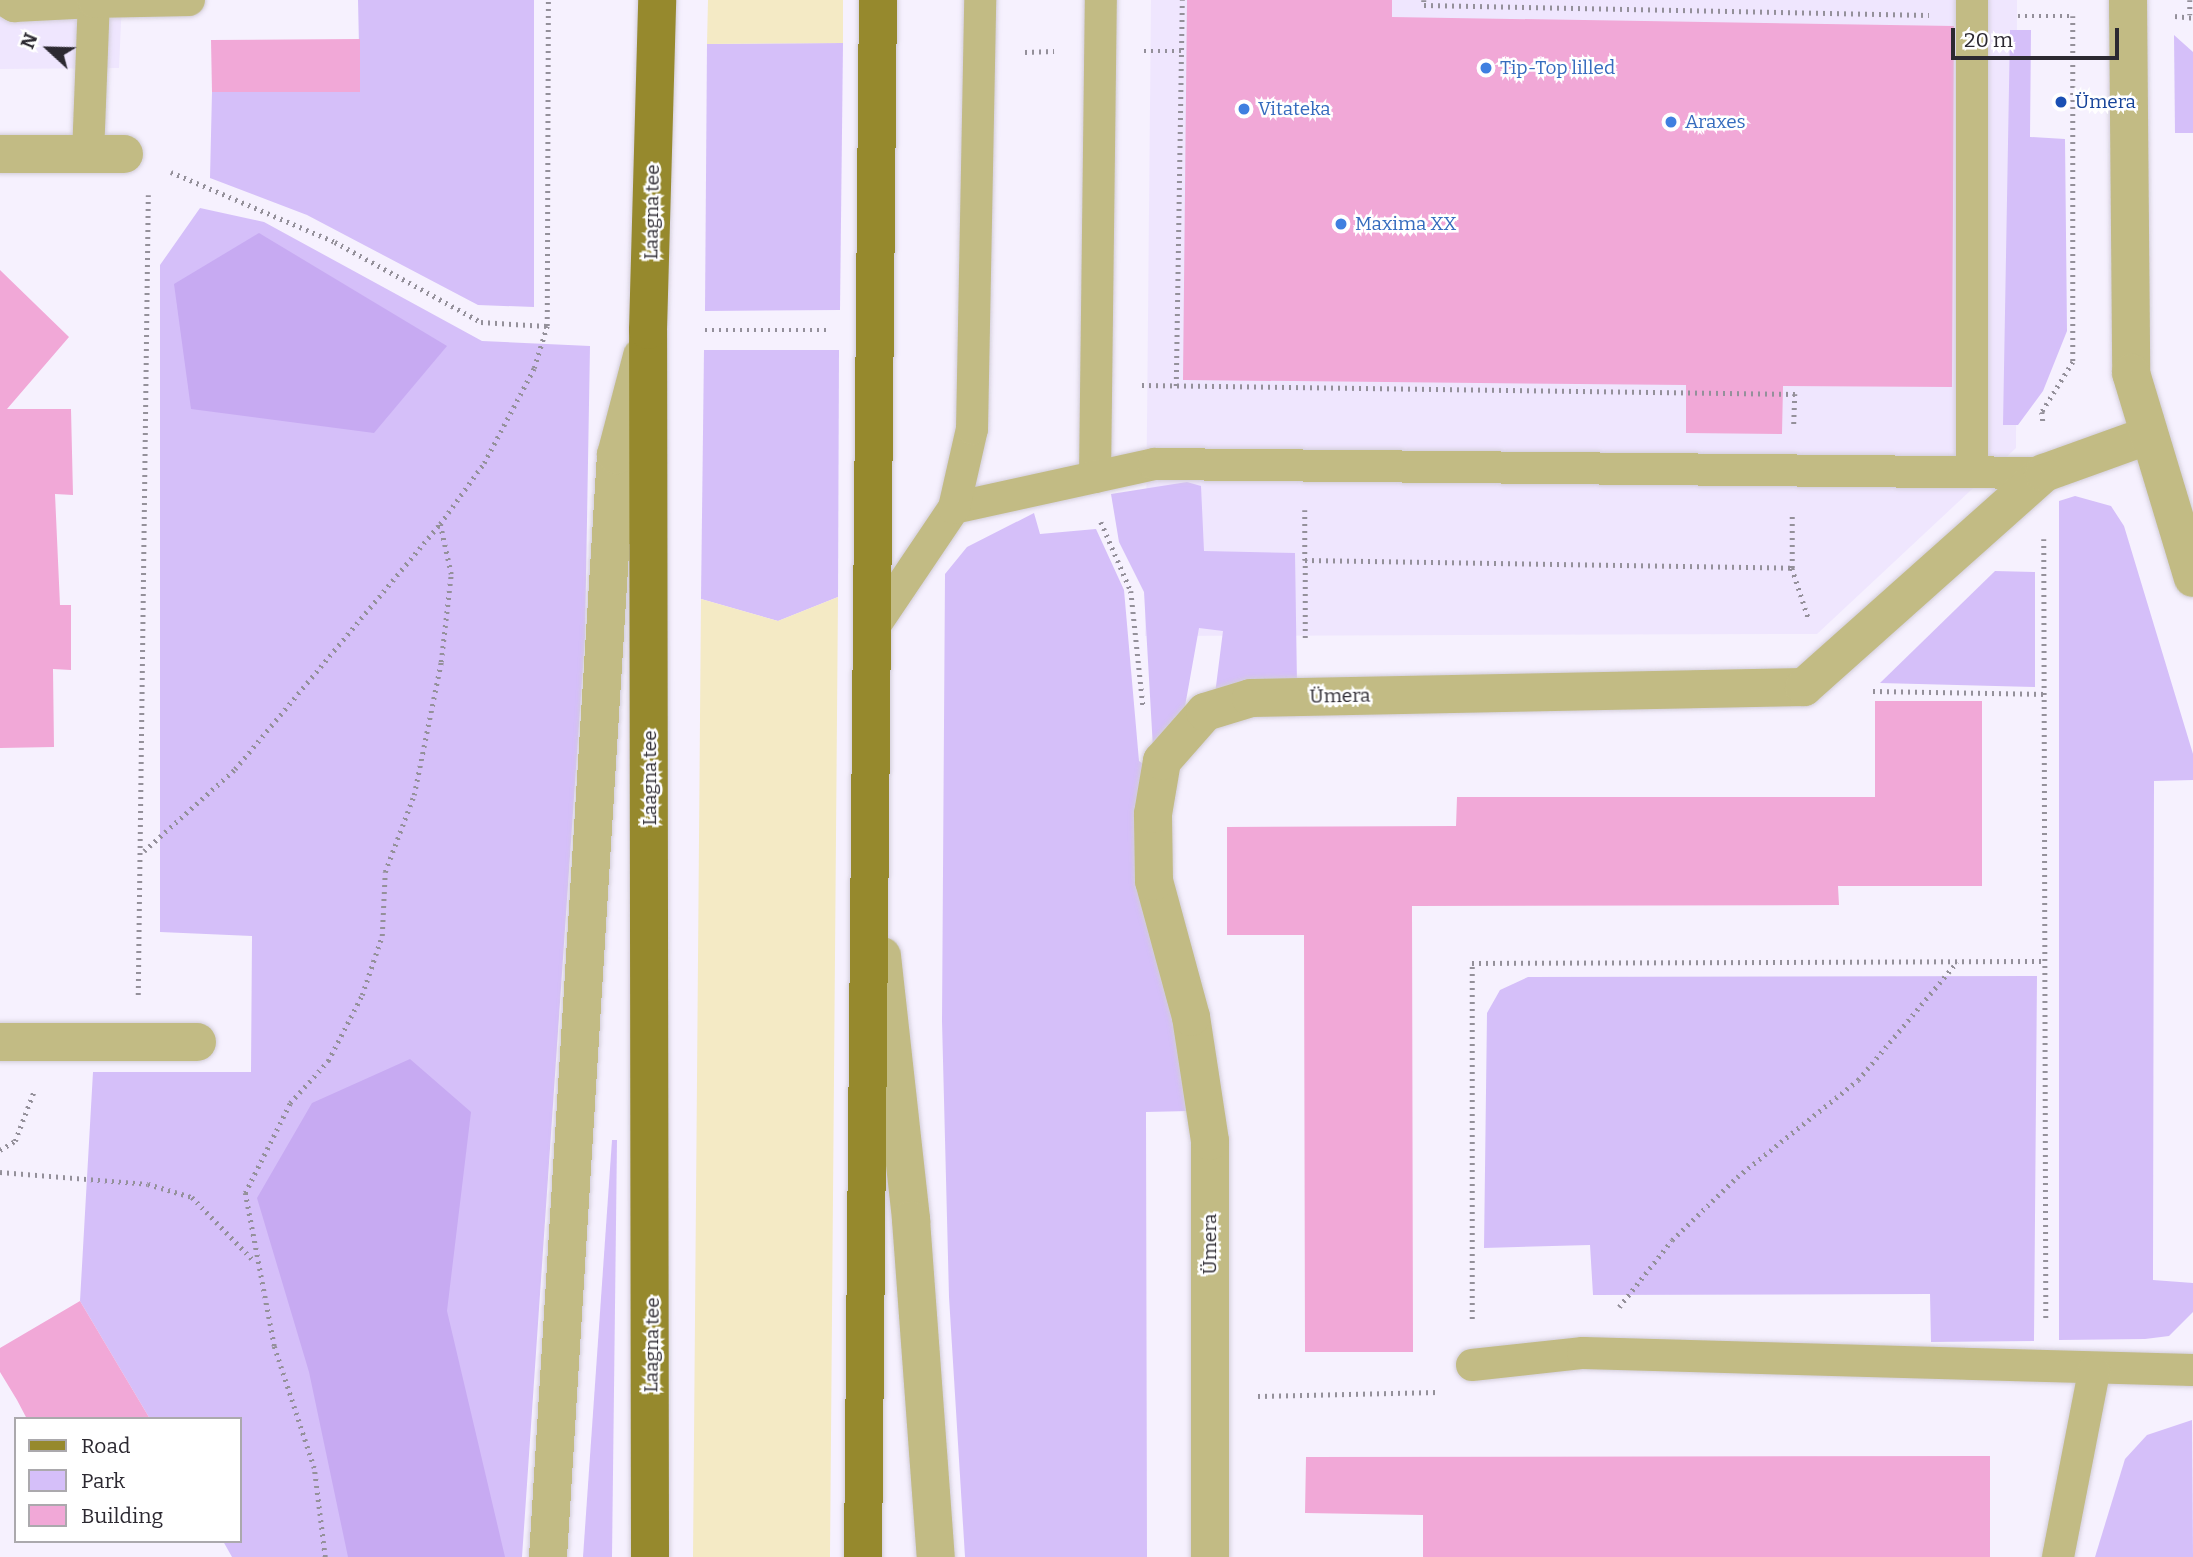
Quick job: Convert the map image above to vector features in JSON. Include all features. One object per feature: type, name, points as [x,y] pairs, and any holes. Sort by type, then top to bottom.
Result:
[{"type":"main road","name":"Laagna tee","points":[[650,1557],[648,330],[657,0]]},
{"type":"main road","points":[[863,1557],[878,0]]},
{"type":"street","points":[[2128,0],[2131,373],[2147,436],[2183,524],[2193,578]]},
{"type":"street","points":[[0,154],[120,158]]},
{"type":"street","points":[[548,1557],[616,455],[648,330]]},
{"type":"street","name":"Ümera","points":[[1210,1557],[1210,1141],[1191,1017],[1154,881],[1153,814],[1162,761],[1205,712],[1251,698],[1804,687],[2044,473],[2147,436]]},
{"type":"street","points":[[870,849],[911,1220],[936,1557]]},
{"type":"street","points":[[0,1042],[197,1041]]},
{"type":"lane","points":[[4,0],[14,6],[189,0]]},
{"type":"lane","points":[[871,631],[954,508],[972,429],[978,330],[980,0]]},
{"type":"lane","points":[[1095,477],[1101,0]]},
{"type":"lane","points":[[1972,0],[1972,467]]},
{"type":"lane","points":[[94,2],[120,158]]},
{"type":"lane","points":[[954,508],[1154,464],[1241,462],[1972,467],[2044,473]]},
{"type":"lane","points":[[1472,1365],[1583,1353],[2095,1371],[2193,1370]]},
{"type":"lane","points":[[2058,1557],[2095,1371]]},
{"type":"path","points":[[144,851],[235,769],[440,524],[484,463],[534,368],[547,326],[548,0]]},
{"type":"path","points":[[1177,386],[1182,0]]},
{"type":"path","points":[[2190,0],[2190,15]]},
{"type":"path","points":[[135,1041],[144,851],[120,158],[335,242],[481,322],[547,326]]},
{"type":"path","points":[[705,330],[840,330]]},
{"type":"path","points":[[1049,488],[1062,519],[1097,512],[1131,591],[1148,754],[1162,761]]},
{"type":"path","points":[[325,1557],[314,1468],[254,1262],[245,1193],[254,1167],[290,1103],[328,1061],[362,995],[382,936],[385,872],[414,796],[441,662],[451,575],[440,524]]},
{"type":"path","points":[[1305,560],[1305,638]]},
{"type":"path","points":[[1869,691],[2045,694]]},
{"type":"path","points":[[1249,1396],[1472,1392],[1472,963],[2046,961]]},
{"type":"path","points":[[1583,1353],[1672,1240],[1737,1177],[1858,1080],[1958,962]]},
{"type":"path","points":[[0,1150],[15,1141],[33,1102],[38,1042]]},
{"type":"path","points":[[0,1172],[148,1184],[192,1197],[254,1262]]},
{"type":"shaded area","points":[[0,0],[122,0],[119,68],[0,69]]},
{"type":"shaded area","points":[[1151,0],[2017,0],[2016,448],[1817,634],[1145,636]]},
{"type":"shaded area","points":[[259,233],[447,346],[374,433],[191,409],[174,284]]},
{"type":"shaded area","points":[[410,1059],[471,1112],[447,1311],[505,1557],[348,1557],[309,1372],[257,1198],[312,1103]]},
{"type":"green space","points":[[358,0],[534,0],[534,307],[478,305],[307,215],[210,178],[212,92],[360,91]]},
{"type":"green space","points":[[2010,30],[2031,30],[2030,137],[2065,139],[2067,331],[2043,391],[2018,425],[2003,425]]},
{"type":"green space","points":[[2174,35],[2193,52],[2193,133],[2175,133]]},
{"type":"green space","points":[[843,43],[840,310],[705,311],[707,44]]},
{"type":"green space","points":[[200,208],[264,222],[482,341],[590,346],[585,637],[522,1557],[232,1557],[224,1543],[242,1543],[242,1417],[149,1417],[80,1301],[93,1072],[251,1072],[252,936],[160,932],[160,265]]},
{"type":"green space","points":[[704,350],[839,350],[838,597],[778,621],[701,599]]},
{"type":"green space","points":[[1187,482],[1201,486],[1204,551],[1295,553],[1297,684],[1215,694],[1223,631],[1199,628],[1184,712],[1153,748],[1144,592],[1119,542],[1111,494]]},
{"type":"green space","points":[[2075,496],[2111,506],[2124,526],[2193,754],[2193,780],[2154,781],[2153,1280],[2193,1283],[2193,1312],[2169,1336],[2145,1339],[2059,1340],[2059,501]]},
{"type":"green space","points":[[1034,513],[1040,534],[1096,529],[1124,590],[1139,761],[1146,766],[1189,1111],[1146,1112],[1147,1557],[965,1557],[949,1297],[942,1021],[945,574],[967,547]]},
{"type":"green space","points":[[1995,571],[2035,572],[2035,687],[1880,683]]},
{"type":"green space","points":[[2037,976],[2034,1341],[1931,1342],[1930,1294],[1593,1295],[1590,1245],[1484,1248],[1487,1013],[1500,990],[1528,977]]},
{"type":"green space","points":[[612,1140],[617,1140],[612,1557],[583,1557]]},
{"type":"green space","points":[[2192,1420],[2193,1557],[2095,1557],[2125,1459],[2147,1435]]},
{"type":"sand","points":[[708,0],[843,0],[843,43],[707,44]]},
{"type":"sand","points":[[838,597],[830,1557],[693,1557],[701,599],[778,621]]},
{"type":"building","points":[[1187,0],[1392,0],[1392,17],[1954,26],[1952,387],[1783,386],[1782,434],[1686,433],[1686,385],[1183,380]]},
{"type":"building","points":[[360,39],[360,92],[212,92],[211,40]]},
{"type":"building","points":[[0,270],[69,337],[7,409],[71,409],[73,495],[55,494],[60,605],[71,605],[71,670],[53,669],[54,747],[0,748]]},
{"type":"building","points":[[1875,701],[1982,701],[1982,886],[1838,886],[1839,905],[1412,906],[1413,1352],[1305,1352],[1304,935],[1227,935],[1227,827],[1456,826],[1457,797],[1875,797]]},
{"type":"building","points":[[80,1301],[149,1417],[26,1417],[0,1372],[0,1348]]},
{"type":"building","points":[[1990,1456],[1990,1557],[1423,1557],[1423,1515],[1305,1513],[1306,1457]]},
{"type":"place","name":"Tip-Top lilled","points":[[1486,68]]},
{"type":"place","name":"Ümera","points":[[2061,102]]},
{"type":"place","name":"Vitateka","points":[[1244,109]]},
{"type":"place","name":"Araxes","points":[[1671,122]]},
{"type":"place","name":"Maxima XX","points":[[1341,224]]}]
